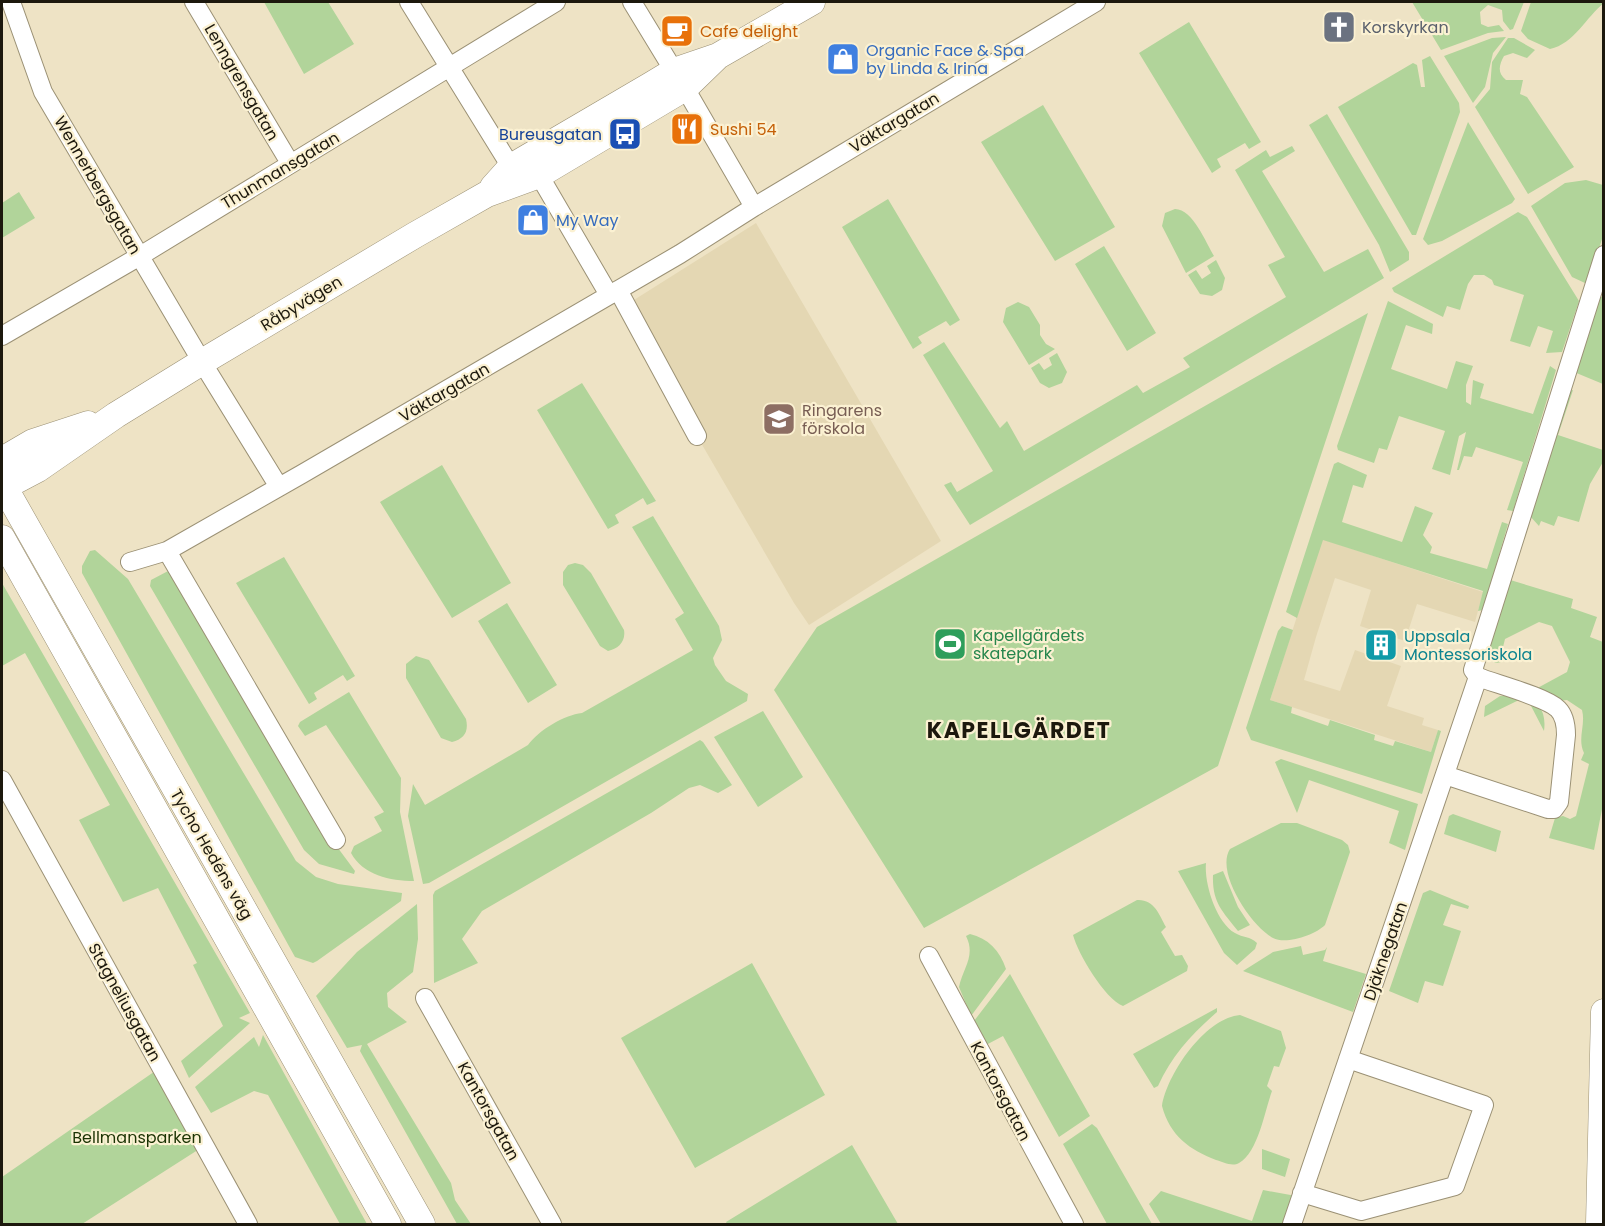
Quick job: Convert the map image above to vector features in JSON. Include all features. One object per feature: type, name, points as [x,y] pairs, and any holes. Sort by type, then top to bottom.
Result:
[{"type":"main road","name":"Råbyvägen","points":[[2,486],[38,469],[116,415],[201,362],[487,194],[538,174],[718,56],[812,2]]},
{"type":"main road","name":"Råbyvägen","points":[[487,194],[511,167],[680,80]]},
{"type":"main road","name":"Råbyvägen","points":[[2,460],[33,442],[116,415]]},
{"type":"main road","name":"Tycho Hedéns väg","points":[[2,486],[422,1224]]},
{"type":"main road","name":"Tycho Hedéns väg","points":[[2,538],[388,1224]]},
{"type":"main road","points":[[1599,1224],[1604,1012]]},
{"type":"street","name":"Wennerbergsgatan","points":[[11,2],[44,92],[201,362]]},
{"type":"street","name":"Lenngrensgatan","points":[[195,2],[290,164]]},
{"type":"street","points":[[410,2],[511,167]]},
{"type":"street","name":"Thunmansgatan","points":[[2,336],[140,256],[556,2]]},
{"type":"street","points":[[632,2],[754,207]]},
{"type":"street","name":"Väktargatan","points":[[129,562],[167,551],[279,487],[614,292],[1096,2]]},
{"type":"street","points":[[538,174],[614,292],[697,436]]},
{"type":"street","name":"Djäknegatan","points":[[1292,1224],[1478,677],[1473,670],[1604,255]]},
{"type":"street","points":[[201,362],[279,487]]},
{"type":"street","points":[[167,551],[336,840]]},
{"type":"street","points":[[1445,775],[1548,809],[1557,806],[1559,802],[1566,735],[1566,725],[1560,711],[1548,703],[1478,677]]},
{"type":"street","name":"Stagneliusgatan","points":[[2,780],[248,1224]]},
{"type":"street","name":"Kantorsgatan","points":[[929,957],[1074,1224]]},
{"type":"street","name":"Kantorsgatan","points":[[425,998],[552,1224]]},
{"type":"street","points":[[1302,1192],[1361,1211],[1455,1186],[1484,1105],[1348,1059]]},
{"type":"shaded area","name":"Ringarens förskola","points":[[756,223],[941,541],[809,625],[697,436],[626,305]]},
{"type":"shaded area","points":[[1322,539],[1483,592],[1475,622],[1417,604],[1405,641],[1360,626],[1371,590],[1335,578],[1304,680],[1340,691],[1355,650],[1401,666],[1387,706],[1424,718],[1422,725],[1438,730],[1431,752],[1270,700]]},
{"type":"green space","points":[[264,2],[328,2],[354,44],[304,74]]},
{"type":"green space","points":[[1412,2],[1524,2],[1513,29],[1510,30],[1503,21],[1502,10],[1488,5],[1480,12],[1481,24],[1488,27],[1499,25],[1504,31],[1488,33],[1441,50]]},
{"type":"green space","points":[[1531,2],[1604,3],[1566,42],[1550,49],[1528,39],[1521,31]]},
{"type":"green space","points":[[1189,22],[1261,142],[1249,149],[1245,143],[1217,159],[1221,167],[1212,173],[1139,53]]},
{"type":"green space","points":[[1506,37],[1493,53],[1485,87],[1473,103],[1444,56],[1492,38]]},
{"type":"green space","points":[[1508,38],[1514,38],[1535,50],[1527,58],[1513,53],[1504,56],[1500,66],[1501,75],[1506,80],[1523,80],[1520,94],[1527,97],[1574,167],[1528,194],[1475,107],[1490,89],[1492,62]]},
{"type":"green space","points":[[1430,56],[1459,103],[1460,112],[1416,235],[1412,235],[1338,107],[1413,63],[1417,65],[1421,87],[1425,87],[1422,60]]},
{"type":"green space","points":[[1043,105],[1115,227],[1055,261],[981,142]]},
{"type":"green space","points":[[1327,114],[1409,252],[1409,260],[1390,272],[1379,245],[1309,125]]},
{"type":"green space","points":[[1468,122],[1515,199],[1512,203],[1442,241],[1428,245],[1423,239]]},
{"type":"green space","points":[[1292,146],[1295,151],[1262,171],[1324,272],[1368,249],[1384,278],[970,525],[944,485],[951,482],[957,492],[993,471],[923,355],[944,342],[1000,428],[1007,421],[1024,451],[1137,385],[1143,393],[1190,367],[1183,358],[1286,297],[1268,265],[1285,257],[1235,170],[1266,150],[1270,157]]},
{"type":"green space","points":[[1586,180],[1603,185],[1603,236],[1589,279],[1585,283],[1572,277],[1531,206],[1565,183]]},
{"type":"green space","points":[[19,192],[35,218],[2,238],[2,203]]},
{"type":"green space","points":[[888,199],[960,320],[950,326],[946,321],[918,337],[922,343],[913,349],[842,227]]},
{"type":"green space","points":[[1175,209],[1182,210],[1193,220],[1214,256],[1186,273],[1162,226],[1165,213]]},
{"type":"green space","points":[[1518,212],[1527,217],[1579,301],[1562,352],[1546,353],[1553,331],[1538,326],[1530,347],[1510,341],[1524,295],[1494,285],[1492,280],[1484,275],[1474,275],[1468,284],[1460,310],[1447,306],[1443,317],[1394,292],[1392,288]]},
{"type":"green space","points":[[1104,246],[1156,333],[1127,351],[1075,264]]},
{"type":"green space","points":[[1216,260],[1225,278],[1222,290],[1212,296],[1200,294],[1188,275],[1196,270],[1202,279],[1211,273],[1207,266]]},
{"type":"green space","points":[[1603,296],[1603,384],[1574,372],[1599,298]]},
{"type":"green space","points":[[1388,301],[1433,324],[1432,334],[1406,325],[1391,369],[1447,389],[1456,361],[1473,366],[1466,385],[1466,402],[1471,405],[1473,380],[1484,384],[1480,398],[1533,414],[1550,366],[1556,370],[1513,511],[1507,510],[1523,462],[1476,447],[1472,457],[1464,456],[1457,470],[1466,432],[1459,436],[1450,475],[1432,469],[1445,431],[1399,416],[1387,450],[1379,448],[1374,463],[1338,450],[1337,446]]},
{"type":"green space","points":[[1018,302],[1029,307],[1040,325],[1040,335],[1046,344],[1055,349],[1029,365],[1003,322],[1006,308]]},
{"type":"green space","points":[[1368,313],[1218,766],[924,928],[774,690],[817,627]]},
{"type":"green space","points":[[1057,353],[1067,372],[1062,383],[1049,388],[1040,383],[1031,368],[1039,363],[1044,370],[1052,365],[1049,358]]},
{"type":"green space","points":[[582,383],[656,501],[647,505],[643,498],[615,515],[619,523],[608,529],[537,410]]},
{"type":"green space","points":[[1573,390],[1558,435],[1603,450],[1603,462],[1590,484],[1579,522],[1558,516],[1554,526],[1541,521],[1539,526],[1529,515],[1569,391]]},
{"type":"green space","points":[[1338,462],[1367,475],[1363,488],[1353,485],[1342,522],[1402,542],[1415,506],[1433,513],[1423,535],[1432,547],[1430,553],[1487,569],[1502,522],[1508,524],[1483,610],[1478,611],[1483,591],[1323,540],[1297,618],[1286,612],[1334,464]]},
{"type":"green space","points":[[442,465],[511,583],[452,618],[380,502]]},
{"type":"green space","points":[[653,516],[719,626],[722,640],[713,658],[715,665],[726,681],[748,694],[747,701],[429,883],[423,884],[408,816],[413,784],[425,805],[528,745],[552,724],[582,713],[693,650],[675,619],[684,613],[632,527]]},
{"type":"green space","points":[[95,550],[128,579],[296,861],[316,877],[338,884],[402,893],[401,901],[317,961],[313,963],[295,957],[82,573],[82,566],[90,551]]},
{"type":"green space","points":[[284,557],[355,676],[347,681],[343,675],[314,693],[317,699],[309,704],[236,583]]},
{"type":"green space","points":[[575,563],[583,565],[591,573],[624,630],[622,641],[615,649],[608,651],[600,646],[563,585],[563,572],[568,565]]},
{"type":"green space","points":[[170,570],[332,840],[355,871],[354,874],[319,864],[304,850],[150,586],[151,580]]},
{"type":"green space","points":[[1507,579],[1573,599],[1571,608],[1597,617],[1590,637],[1603,642],[1604,799],[1594,850],[1549,838],[1555,818],[1563,816],[1570,819],[1576,816],[1589,764],[1581,760],[1584,753],[1581,742],[1582,710],[1567,700],[1558,701],[1532,691],[1567,672],[1570,662],[1552,626],[1539,622],[1505,639],[1502,651],[1507,661],[1496,663],[1483,657]]},
{"type":"green space","points":[[2,583],[250,1013],[239,1018],[250,1023],[189,1078],[181,1061],[223,1026],[193,965],[197,963],[158,888],[123,902],[79,820],[110,805],[25,653],[2,666]]},
{"type":"green space","points":[[507,603],[557,685],[528,703],[478,621]]},
{"type":"green space","points":[[1282,626],[1293,630],[1270,700],[1292,707],[1291,713],[1328,726],[1330,720],[1375,735],[1374,740],[1393,746],[1395,741],[1431,752],[1438,730],[1441,731],[1422,794],[1251,740],[1246,728],[1278,631]]},
{"type":"green space","points":[[416,656],[429,660],[466,719],[466,731],[460,739],[452,742],[441,738],[406,678],[406,664]]},
{"type":"green space","points":[[349,692],[401,778],[400,812],[414,881],[396,880],[378,875],[356,861],[351,853],[354,846],[382,831],[374,817],[384,812],[326,725],[305,736],[298,726],[300,722]]},
{"type":"green space","points":[[1500,696],[1519,696],[1534,701],[1543,712],[1544,731],[1530,704],[1519,700],[1484,717],[1485,706]]},
{"type":"green space","points":[[763,711],[803,777],[758,807],[714,737]]},
{"type":"green space","points":[[700,740],[732,785],[718,793],[700,785],[689,788],[651,813],[482,911],[462,939],[478,963],[434,983],[433,895],[435,891]]},
{"type":"green space","points":[[1281,759],[1418,804],[1405,850],[1389,843],[1399,811],[1309,780],[1297,813],[1275,762]]},
{"type":"green space","points":[[1453,814],[1501,831],[1496,852],[1444,834],[1449,816]]},
{"type":"green space","points":[[1281,823],[1297,823],[1342,840],[1348,845],[1350,852],[1325,925],[1308,935],[1293,940],[1279,940],[1264,932],[1238,898],[1227,871],[1230,849]]},
{"type":"green space","points":[[1206,863],[1209,891],[1222,920],[1235,933],[1257,943],[1255,949],[1237,965],[1224,953],[1178,871]]},
{"type":"green space","points":[[1223,871],[1238,907],[1250,925],[1238,931],[1223,912],[1214,892],[1213,875]]},
{"type":"green space","points":[[1430,890],[1469,906],[1468,909],[1451,904],[1443,925],[1461,931],[1443,986],[1425,981],[1418,1003],[1389,991],[1423,893]]},
{"type":"green space","points":[[1137,900],[1148,902],[1155,908],[1166,927],[1161,932],[1175,956],[1182,955],[1188,966],[1187,971],[1123,1006],[1108,995],[1093,975],[1073,935]]},
{"type":"green space","points":[[417,904],[418,939],[413,972],[387,993],[388,1007],[407,1022],[367,1044],[451,1183],[455,1200],[471,1224],[457,1224],[360,1051],[362,1045],[347,1048],[316,996],[357,952]]},
{"type":"green space","points":[[970,934],[988,942],[1006,969],[971,1016],[959,987],[968,962],[970,950],[966,936]]},
{"type":"green space","points":[[1301,946],[1303,955],[1325,950],[1327,947],[1323,961],[1366,974],[1353,1012],[1243,971],[1273,952]]},
{"type":"green space","points":[[752,963],[825,1095],[695,1168],[621,1038]]},
{"type":"green space","points":[[1010,974],[1090,1116],[1059,1137],[1003,1036],[986,1045],[974,1021]]},
{"type":"green space","points":[[1217,1008],[1217,1012],[1183,1046],[1158,1086],[1154,1088],[1133,1054]]},
{"type":"green space","points":[[1240,1015],[1281,1031],[1286,1048],[1279,1067],[1274,1066],[1267,1086],[1272,1091],[1256,1141],[1246,1158],[1233,1164],[1198,1152],[1182,1140],[1170,1126],[1162,1106],[1171,1079],[1201,1037],[1227,1018]]},
{"type":"green space","points":[[263,1035],[367,1224],[340,1224],[268,1095],[254,1091],[211,1113],[195,1087],[254,1037],[259,1047]]},
{"type":"green space","name":"Bellmansparken","points":[[161,1067],[204,1146],[82,1224],[2,1224],[2,1177]]},
{"type":"green space","points":[[1092,1124],[1097,1128],[1152,1224],[1107,1224],[1063,1144]]},
{"type":"green space","points":[[852,1145],[898,1224],[727,1224],[726,1222]]},
{"type":"green space","points":[[1262,1149],[1290,1159],[1285,1177],[1262,1169]]},
{"type":"green space","points":[[1263,1190],[1296,1196],[1285,1224],[1161,1224],[1149,1204],[1161,1191],[1252,1221]]},
{"type":"place","name":"Korskyrkan","points":[[1339,27]]},
{"type":"place","name":"Cafe delight","points":[[677,31]]},
{"type":"place","name":"Organic Face & Spa by Linda & Irina","points":[[843,59]]},
{"type":"place","name":"Sushi 54","points":[[687,129]]},
{"type":"place","name":"Bureusgatan","points":[[625,134]]},
{"type":"place","name":"My Way","points":[[533,220]]},
{"type":"place","name":"Ringarens förskola","points":[[779,419]]},
{"type":"place","name":"Kapellgärdets skatepark","points":[[950,644]]},
{"type":"place","name":"Uppsala Montessoriskola","points":[[1381,645]]},
{"type":"district","name":"KAPELLGÄRDET","points":[[1019,730]]}]
